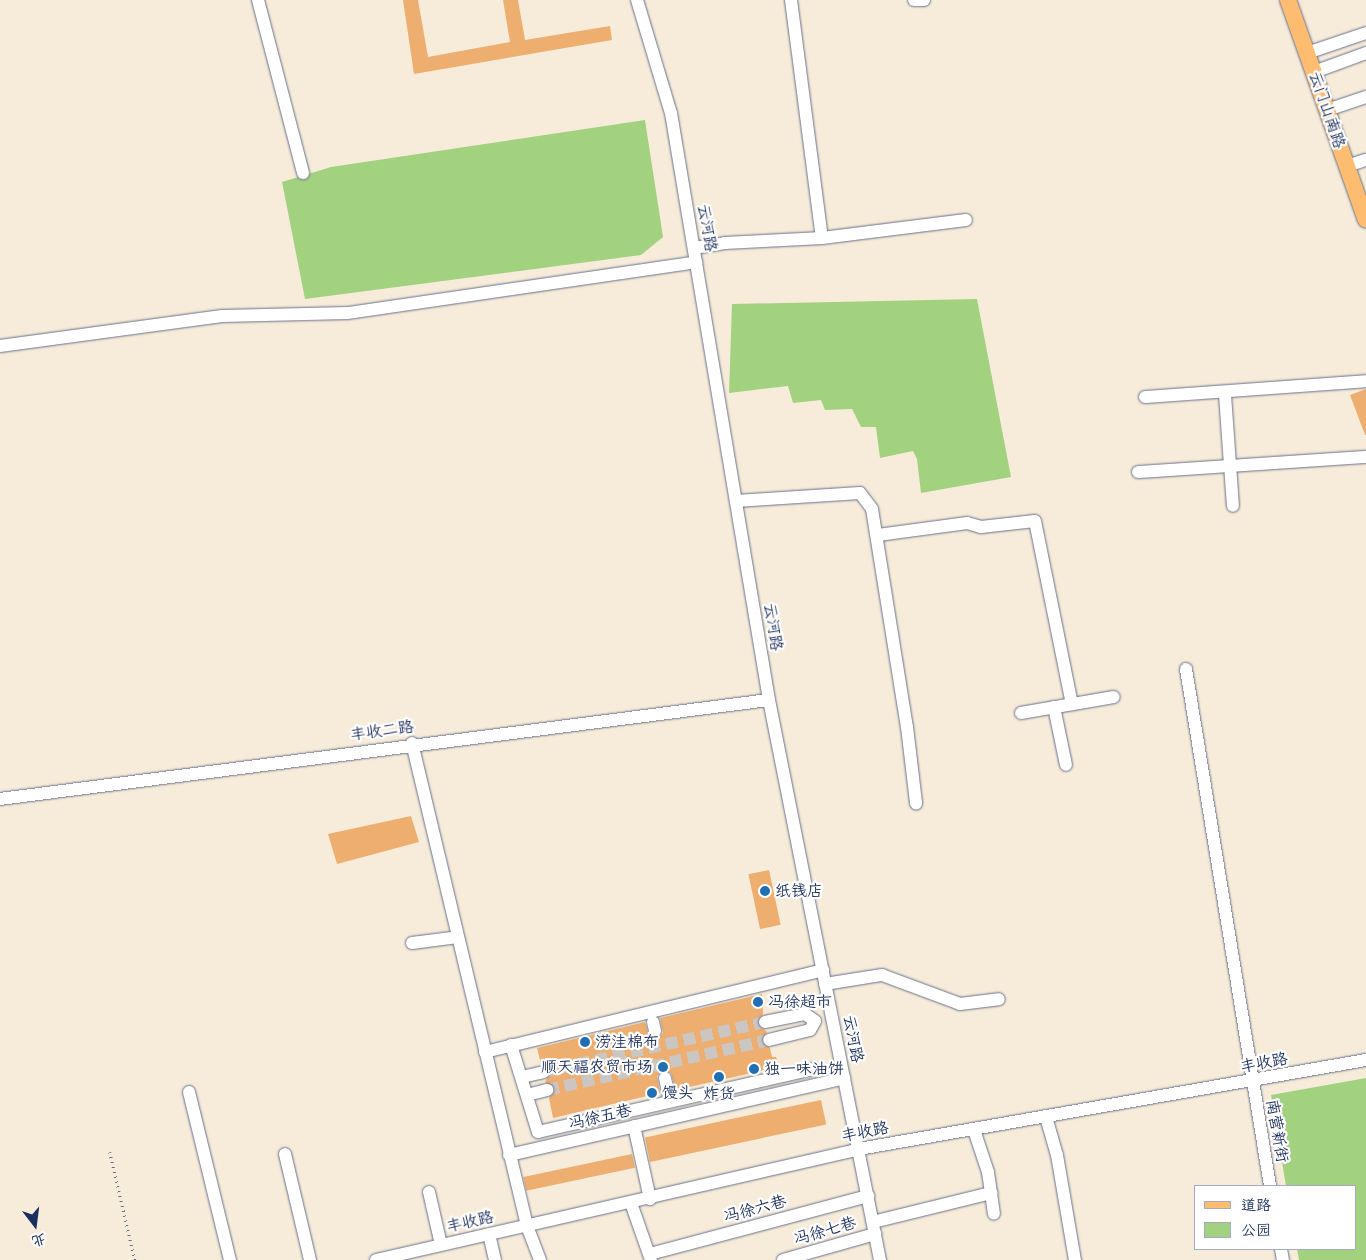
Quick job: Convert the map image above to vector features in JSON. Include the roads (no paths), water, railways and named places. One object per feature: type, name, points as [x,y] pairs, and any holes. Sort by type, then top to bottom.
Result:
[{"type":"main road","name":"云门山南路","points":[[1288,0],[1366,220]]},
{"type":"street","points":[[258,0],[303,173]]},
{"type":"street","name":"云河路","points":[[637,0],[671,113],[769,700],[880,1260]]},
{"type":"street","points":[[791,0],[822,238]]},
{"type":"street","points":[[914,0],[924,0]]},
{"type":"street","points":[[1307,53],[1366,33]]},
{"type":"street","points":[[1314,72],[1366,52]]},
{"type":"street","points":[[1327,110],[1366,97]]},
{"type":"street","points":[[1347,166],[1366,160]]},
{"type":"street","points":[[694,248],[724,242],[822,238],[966,220]]},
{"type":"street","points":[[0,346],[222,316],[348,313],[696,262]]},
{"type":"street","points":[[1145,398],[1366,381]]},
{"type":"street","points":[[1226,395],[1233,506]]},
{"type":"street","points":[[1138,472],[1366,457]]},
{"type":"street","points":[[736,501],[860,493],[872,509],[878,535],[916,803]]},
{"type":"street","points":[[878,535],[967,523],[981,527],[1036,520],[1072,704]]},
{"type":"street","name":"南营新街","points":[[1186,669],[1270,1185]]},
{"type":"street","points":[[1021,713],[1114,697]]},
{"type":"street","name":"丰收二路","points":[[0,799],[412,743],[769,700]]},
{"type":"street","points":[[1054,708],[1066,765]]},
{"type":"street","points":[[412,743],[526,1226],[540,1260]]},
{"type":"street","points":[[412,943],[458,937]]},
{"type":"street","points":[[485,1052],[822,970]]},
{"type":"street","points":[[825,984],[882,975],[960,1004],[999,999]]},
{"type":"street","points":[[765,1022],[805,1014],[815,1021],[810,1030],[768,1040]]},
{"type":"street","points":[[511,1045],[538,1132],[814,1069]]},
{"type":"street","name":"丰收路","points":[[376,1260],[631,1203],[859,1149],[1252,1082],[1366,1060]]},
{"type":"street","points":[[522,1077],[543,1072]]},
{"type":"street","points":[[665,1078],[670,1101]]},
{"type":"street","name":"冯徐五巷","points":[[509,1155],[844,1078]]},
{"type":"street","points":[[527,1095],[547,1090]]},
{"type":"street","points":[[189,1092],[230,1260]]},
{"type":"street","points":[[1046,1117],[1057,1156],[1075,1260]]},
{"type":"street","points":[[634,1126],[650,1198]]},
{"type":"street","points":[[974,1130],[991,1192],[994,1214]]},
{"type":"street","points":[[285,1154],[310,1260]]},
{"type":"street","points":[[429,1192],[441,1245]]},
{"type":"street","name":"冯徐七巷","points":[[783,1260],[874,1228],[991,1192]]},
{"type":"street","name":"冯徐六巷","points":[[651,1257],[868,1196]]},
{"type":"street","points":[[631,1203],[651,1257]]},
{"type":"street","points":[[489,1234],[495,1260]]},
{"type":"tunnel","points":[[543,1072],[765,1022]]},
{"type":"tunnel","points":[[547,1090],[769,1040]]},
{"type":"place","name":"纸钱店","points":[[765,891]]},
{"type":"place","name":"冯徐超市","points":[[758,1002]]},
{"type":"place","name":"涝洼棉布","points":[[585,1042]]},
{"type":"place","name":"顺天福农贸市场","points":[[663,1067]]},
{"type":"place","name":"独一味油饼","points":[[754,1069]]},
{"type":"place","name":"炸货","points":[[719,1077]]},
{"type":"place","name":"馒头","points":[[652,1093]]}]
